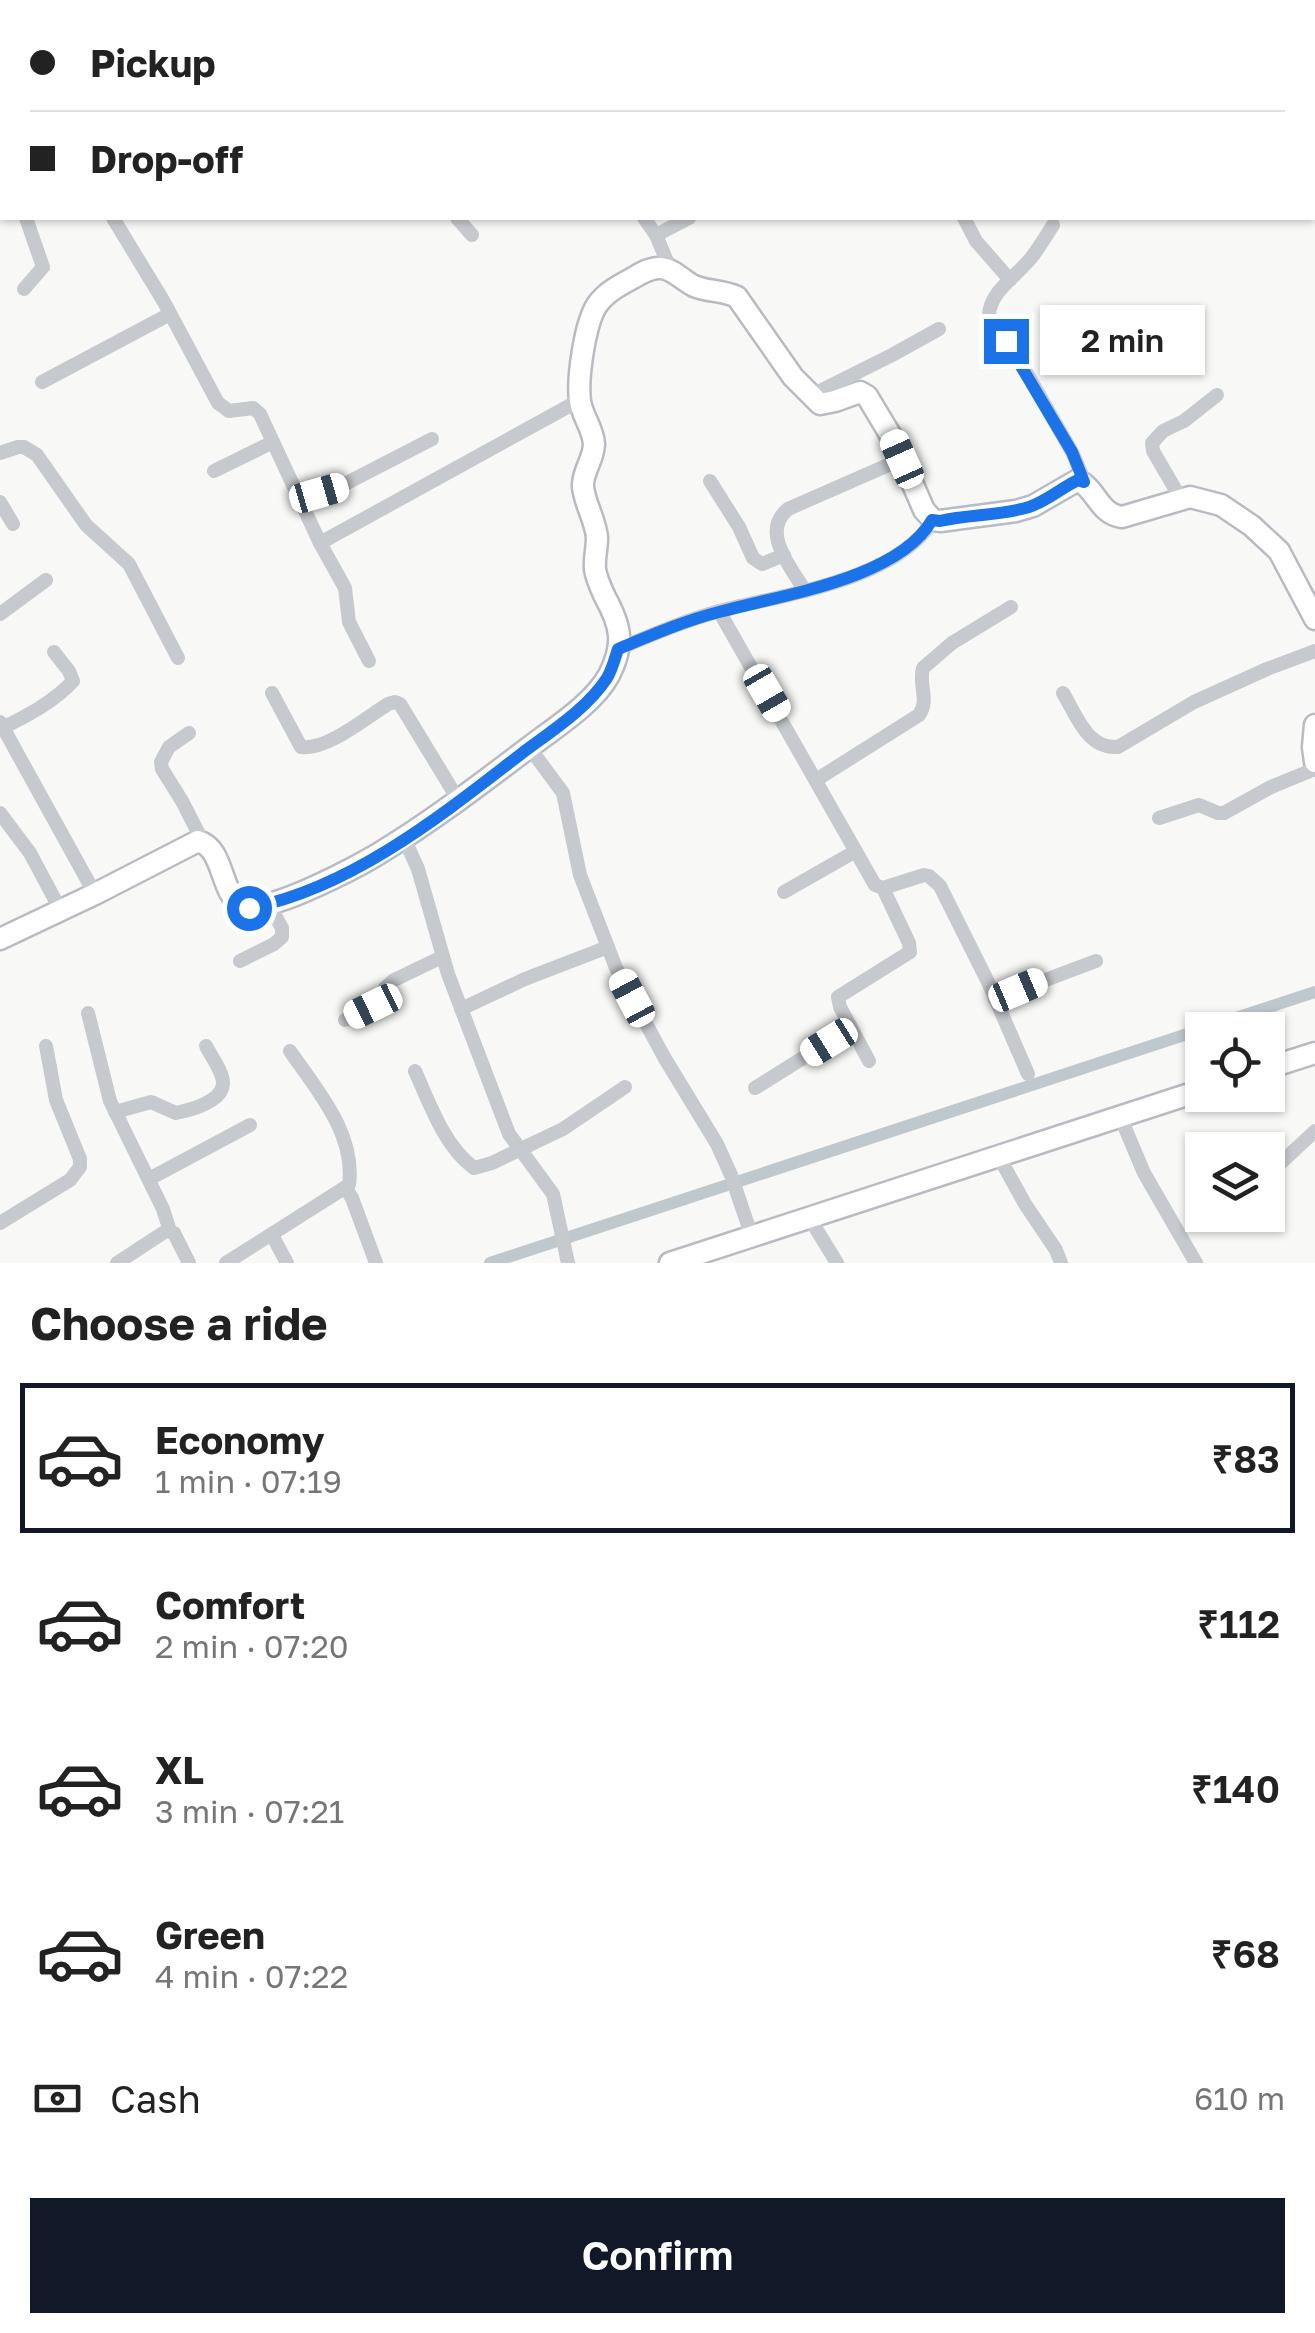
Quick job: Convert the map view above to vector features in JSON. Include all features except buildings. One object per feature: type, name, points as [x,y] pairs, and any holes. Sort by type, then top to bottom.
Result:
[{"type":"street","points":[[24,290],[43,267],[27,220]]},
{"type":"street","points":[[114,220],[218,402],[229,411],[252,408],[260,414],[298,499],[345,588],[349,622],[369,661]]},
{"type":"street","points":[[459,220],[472,234]]},
{"type":"street","points":[[645,220],[670,271]]},
{"type":"street","points":[[656,236],[684,220]]},
{"type":"street","points":[[965,220],[976,241],[1010,280]]},
{"type":"street","points":[[1053,225],[1034,254],[996,294],[989,315],[1072,452],[1084,482],[1103,509],[1114,516],[1190,497],[1221,504],[1278,551],[1315,619]]},
{"type":"street","points":[[189,733],[169,747],[161,762],[203,842],[215,854],[223,876],[241,905],[249,908],[335,879],[460,801],[569,718],[608,677],[620,632],[595,572],[597,538],[583,487],[594,445],[580,400],[588,325],[596,306],[607,294],[646,270],[661,268],[697,287],[737,297],[792,377],[820,404],[860,392],[867,396],[932,520],[1016,511],[1045,500],[1072,482],[1084,482]]},
{"type":"street","points":[[42,382],[170,314]]},
{"type":"street","points":[[810,396],[939,328]]},
{"type":"street","points":[[1181,499],[1152,443],[1216,395]]},
{"type":"street","points":[[320,544],[580,400]]},
{"type":"street","points":[[298,499],[341,486],[432,439]]},
{"type":"street","points":[[214,471],[273,442]]},
{"type":"street","points":[[0,453],[24,447],[37,455],[86,525],[129,564],[178,658]]},
{"type":"street","points":[[804,591],[779,546],[776,530],[781,514],[902,459]]},
{"type":"street","points":[[710,481],[754,558],[762,564],[784,556]]},
{"type":"street","points":[[0,502],[13,524]]},
{"type":"street","points":[[618,649],[678,624],[804,591],[892,559],[925,532],[932,520]]},
{"type":"street","points":[[0,614],[46,580]]},
{"type":"street","points":[[816,780],[919,716],[925,702],[923,668],[952,643],[1010,607]]},
{"type":"street","points":[[719,612],[875,885],[883,888],[917,875],[936,881],[1028,1074]]},
{"type":"street","points":[[1063,693],[1088,736],[1107,747],[1118,747],[1194,702],[1315,650]]},
{"type":"street","points":[[54,652],[73,681],[18,720],[1,726],[96,894]]},
{"type":"street","points":[[272,693],[301,746],[307,748],[334,738],[388,704],[400,704],[460,801]]},
{"type":"street","points":[[1159,818],[1198,805],[1224,814],[1315,766],[1315,725]]},
{"type":"street","points":[[530,747],[564,793],[580,875],[616,968],[717,1144],[749,1230]]},
{"type":"street","points":[[0,813],[30,853],[61,911]]},
{"type":"street","points":[[404,838],[418,869],[442,956],[508,1134],[553,1194],[568,1263]]},
{"type":"street","points":[[0,938],[191,844],[203,842]]},
{"type":"street","points":[[784,892],[856,851]]},
{"type":"street","points":[[869,1060],[838,997],[910,952],[883,888]]},
{"type":"street","points":[[240,961],[282,938],[282,928],[268,903]]},
{"type":"street","points":[[461,1009],[524,979],[608,948]]},
{"type":"street","points":[[345,1020],[373,1006],[394,980],[442,956]]},
{"type":"street","points":[[996,1000],[1096,961]]},
{"type":"street","points":[[88,1013],[115,1112],[188,1263]]},
{"type":"street","points":[[755,1088],[851,1028]]},
{"type":"street","points":[[0,1223],[70,1180],[80,1167],[80,1158],[56,1100],[46,1046]]},
{"type":"street","points":[[115,1112],[151,1102],[176,1113],[209,1101],[223,1085],[206,1046]]},
{"type":"street","points":[[226,1263],[350,1185],[345,1140],[290,1051]]},
{"type":"street","points":[[1285,1062],[1315,1052]]},
{"type":"street","points":[[414,1071],[440,1127],[474,1168],[580,1119],[625,1087]]},
{"type":"street","points":[[670,1263],[698,1259],[749,1230],[810,1219],[1185,1095]]},
{"type":"street","points":[[1120,1116],[1144,1173],[1196,1263]]},
{"type":"street","points":[[149,1179],[250,1125]]},
{"type":"street","points":[[1285,1159],[1315,1131]]},
{"type":"street","points":[[998,1157],[1062,1263]]},
{"type":"street","points":[[346,1189],[376,1263]]},
{"type":"street","points":[[810,1219],[837,1263]]},
{"type":"street","points":[[117,1263],[170,1231]]},
{"type":"street","points":[[272,1235],[286,1263]]},
{"type":"waterway","points":[[490,1263],[1315,992]]},
{"type":"route","points":[[249,908],[335,879],[451,808],[569,718],[608,677],[618,649],[678,624],[785,597],[892,559],[912,545],[932,520],[1016,511],[1045,500],[1072,482],[1084,482],[1072,452],[1006,341]]}]
